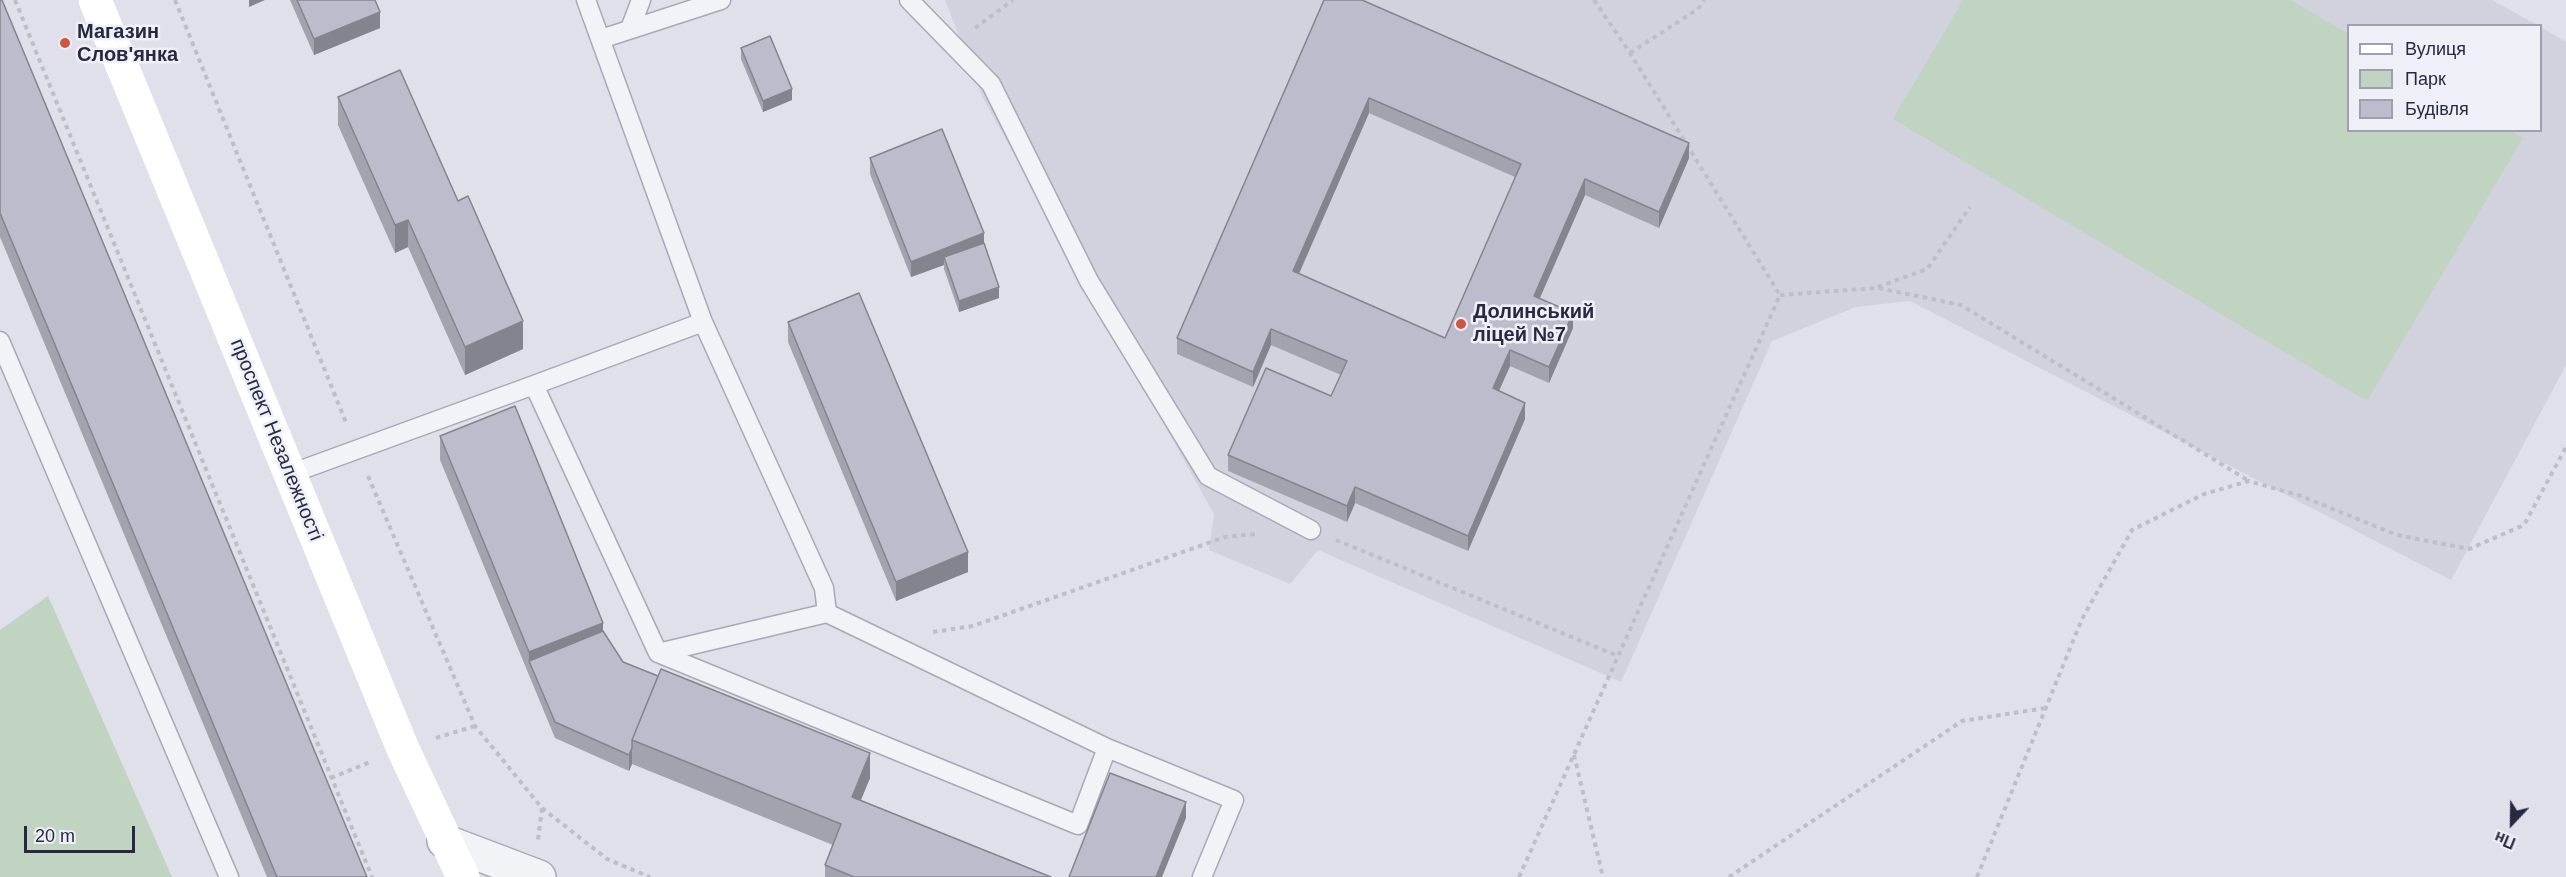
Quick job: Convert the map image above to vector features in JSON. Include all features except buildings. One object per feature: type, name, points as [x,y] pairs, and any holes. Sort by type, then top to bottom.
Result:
[{"type":"main road","name":"проспект Незалежності","points":[[95,0],[403,749],[444,841],[463,877]]},
{"type":"street","points":[[444,841],[539,877]]},
{"type":"lane","points":[[586,0],[703,322],[824,588],[827,613]]},
{"type":"lane","points":[[630,29],[640,0]]},
{"type":"lane","points":[[601,39],[721,0]]},
{"type":"lane","points":[[909,0],[991,84],[1089,281],[1208,476],[1311,530]]},
{"type":"lane","points":[[290,474],[703,322]]},
{"type":"lane","points":[[0,341],[230,877]]},
{"type":"lane","points":[[534,385],[658,653],[1078,825],[1107,748]]},
{"type":"lane","points":[[658,653],[827,613],[1107,748],[1234,800],[1202,877]]},
{"type":"path","points":[[15,0],[372,877]]},
{"type":"path","points":[[952,44],[1013,0]]},
{"type":"path","points":[[1594,0],[1630,53],[1780,295]]},
{"type":"path","points":[[1630,53],[1698,9],[1704,0]]},
{"type":"path","points":[[1677,142],[1688,147]]},
{"type":"path","points":[[1878,288],[1927,269],[1970,207]]},
{"type":"path","points":[[1780,295],[1878,288],[1961,305],[2249,482],[2301,496],[2397,535],[2469,549],[2524,525],[2566,447]]},
{"type":"path","points":[[1519,877],[1780,295]]},
{"type":"path","points":[[1977,877],[2082,619],[2133,530],[2204,494],[2249,482]]},
{"type":"path","points":[[1311,530],[1618,656]]},
{"type":"path","points":[[882,639],[973,626],[1226,537],[1257,534]]},
{"type":"path","points":[[1729,877],[1962,721],[2047,708]]},
{"type":"path","points":[[1574,754],[1603,877]]},
{"type":"path","points":[[542,808],[607,859],[650,877]]},
{"type":"shaded area","name":"Долинський ліцей №7","points":[[945,0],[2492,0],[2535,24],[2347,24],[2347,132],[2542,132],[2542,28],[2566,42],[2566,365],[2451,580],[1910,301],[1856,307],[1772,341],[1621,682],[1318,550],[1290,584],[1209,550],[1214,514],[984,100]]},
{"type":"green space","points":[[1963,0],[2291,0],[2347,33],[2347,132],[2513,132],[2523,138],[2367,401],[1893,119]]},
{"type":"green space","points":[[48,596],[172,877],[0,877],[0,630]]},
{"type":"place","name":"Магазин Слов'янка","points":[[65,43]]},
{"type":"place","name":"Долинський ліцей №7","points":[[1461,324]]}]
